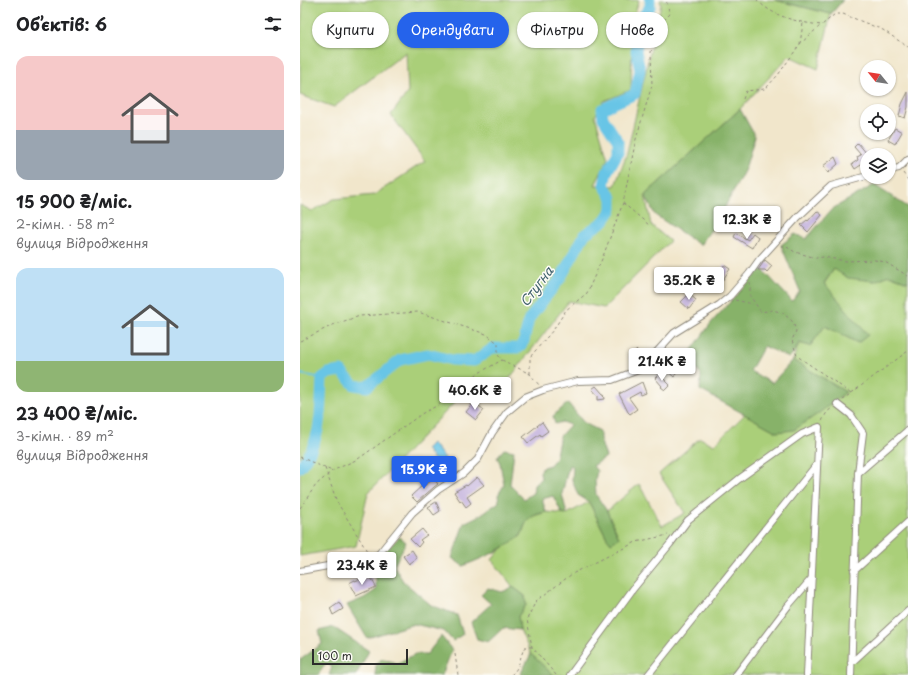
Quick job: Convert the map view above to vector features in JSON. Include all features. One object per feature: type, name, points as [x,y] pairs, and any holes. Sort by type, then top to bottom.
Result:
[{"type":"street","points":[[896,169],[899,168],[908,159]]},
{"type":"street","points":[[300,571],[378,555],[412,513],[438,490],[464,473],[478,459],[492,433],[507,412],[525,398],[543,390],[578,381],[612,380],[641,369],[674,333],[730,296],[759,260],[798,217],[831,186],[860,178]]},
{"type":"street","points":[[837,404],[851,415],[863,433],[858,473],[851,675]]},
{"type":"street","points":[[570,675],[633,589],[688,520],[739,479],[802,434],[819,427],[807,675]]},
{"type":"street","points":[[858,473],[908,430]]},
{"type":"street","points":[[648,675],[817,464]]},
{"type":"street","points":[[854,571],[908,522]]},
{"type":"street","points":[[736,675],[788,606],[812,578]]},
{"type":"street","points":[[852,663],[908,611]]},
{"type":"path","points":[[530,374],[530,357],[554,329],[566,310],[587,293],[602,259],[623,203],[636,139],[652,85],[651,52],[659,25],[670,14],[666,0]]},
{"type":"path","points":[[757,0],[779,15],[803,22],[822,25]]},
{"type":"path","points":[[743,99],[746,91],[765,89],[778,75],[800,44],[835,14],[843,14],[884,30],[908,47]]},
{"type":"path","points":[[800,44],[803,22]]},
{"type":"path","points":[[899,168],[908,180]]},
{"type":"path","points":[[623,203],[649,224]]},
{"type":"path","points":[[780,246],[785,246],[795,252],[816,258],[823,257],[846,262],[875,260],[885,262],[908,276]]},
{"type":"path","points":[[749,274],[750,296],[761,312],[773,310],[783,314],[793,322],[796,331],[792,340],[797,356],[851,393]]},
{"type":"path","points":[[730,296],[736,300],[755,304]]},
{"type":"path","points":[[300,340],[335,324],[360,316],[418,312],[486,334],[498,343],[498,355],[502,360],[530,374],[543,390]]},
{"type":"path","points":[[819,427],[827,412],[908,351]]},
{"type":"path","points":[[300,508],[316,485],[332,471],[358,459],[423,413],[448,400],[477,374],[502,360]]},
{"type":"path","points":[[300,457],[332,471]]},
{"type":"path","points":[[325,468],[337,502],[371,557]]},
{"type":"path","points":[[556,675],[532,647],[527,619],[536,601],[572,574],[636,542],[678,533]]},
{"type":"path","points":[[511,675],[520,665],[521,653],[525,647],[532,647]]},
{"type":"path","points":[[455,654],[458,675]]},
{"type":"green space","points":[[303,0],[639,0],[635,12],[606,12],[606,48],[632,48],[631,90],[604,101],[595,116],[608,159],[595,185],[615,186],[627,153],[651,48],[668,48],[668,12],[659,12],[661,4],[660,0],[775,0],[831,14],[818,69],[789,56],[740,109],[645,195],[651,225],[670,241],[604,308],[569,301],[503,387],[476,380],[368,493],[356,546],[300,556],[300,205],[312,211],[334,199],[374,195],[425,161],[391,115],[408,92],[406,52],[334,107],[300,95],[300,40]]},
{"type":"green space","points":[[775,0],[843,0],[831,14]]},
{"type":"green space","points":[[740,109],[755,136],[745,169],[718,220],[700,245],[655,215],[645,195]]},
{"type":"green space","points":[[874,185],[908,207],[908,282],[889,275],[875,281],[848,278],[834,269],[824,283],[868,335],[858,343],[825,326],[810,346],[799,343],[789,358],[764,346],[750,371],[772,383],[793,360],[846,392],[794,430],[777,432],[700,390],[701,374],[687,357],[711,323],[761,268],[792,301],[800,291],[781,245],[795,234],[806,239],[832,209]]},
{"type":"green space","points":[[834,269],[875,281],[889,275],[908,282],[908,675],[550,675],[531,654],[520,630],[518,616],[526,605],[525,596],[513,587],[492,560],[500,550],[521,536],[526,522],[530,517],[546,512],[567,514],[589,502],[607,538],[619,538],[607,511],[639,484],[662,526],[685,513],[659,474],[700,438],[714,445],[745,414],[777,432],[845,392],[793,360],[799,343],[810,346],[825,326],[858,343],[824,284]]},
{"type":"green space","points":[[568,403],[584,423],[600,431],[600,439],[606,457],[593,466],[597,471],[595,480],[596,495],[607,511],[619,538],[611,543],[607,538],[589,502],[578,495],[572,480],[573,467],[569,465],[562,494],[567,514],[562,513],[553,496],[542,499],[546,512],[529,519],[522,534],[513,542],[485,557],[463,566],[452,558],[464,523],[480,515],[499,502],[498,495],[504,485],[500,463],[497,457],[504,449],[514,451],[510,485],[524,499],[533,493],[534,485],[541,479],[540,472],[543,467],[550,465],[555,459],[560,436],[570,425],[562,422],[555,424],[553,416]]},
{"type":"green space","points":[[399,537],[406,542],[394,566],[403,581],[431,605],[457,615],[463,634],[453,641],[444,631],[414,624],[367,638],[347,605],[364,598],[376,590],[376,576],[371,566]]},
{"type":"green space","points":[[513,587],[525,596],[526,605],[518,616],[520,630],[503,628],[488,642],[477,639],[471,622],[491,604],[481,595],[488,588],[502,592]]},
{"type":"green space","points":[[333,627],[369,651],[356,675],[329,675],[332,667],[326,663],[318,675],[300,675],[300,660],[322,644],[319,631]]},
{"type":"green space","points":[[441,636],[452,650],[442,675],[375,675],[376,664],[382,659],[398,663],[415,654],[427,654]]},
{"type":"green space","points":[[531,654],[553,675],[520,675]]},
{"type":"water","points":[[432,443],[445,458],[442,463],[438,465],[426,449]]},
{"type":"building","points":[[908,92],[908,107],[905,118],[899,116],[902,104]]},
{"type":"building","points":[[896,129],[902,132],[895,144],[888,140],[896,140]]},
{"type":"building","points":[[858,143],[862,148],[860,148],[860,154],[854,147]]},
{"type":"building","points":[[860,156],[860,166],[855,169],[852,164],[858,160],[857,157]]},
{"type":"building","points":[[835,157],[838,164],[828,173],[823,166]]},
{"type":"building","points":[[817,211],[822,215],[808,232],[801,225],[807,220],[808,221]]},
{"type":"building","points":[[736,233],[748,240],[753,233],[758,237],[752,248],[734,237]]},
{"type":"building","points":[[765,260],[772,266],[767,272],[765,270],[758,270]]},
{"type":"building","points":[[724,265],[730,269],[722,281],[716,277]]},
{"type":"building","points":[[689,294],[696,300],[689,309],[681,302]]},
{"type":"building","points":[[637,350],[642,357],[633,363],[629,357]]},
{"type":"building","points":[[660,356],[676,374],[674,377],[656,361]]},
{"type":"building","points":[[659,374],[670,385],[665,390],[655,378]]},
{"type":"building","points":[[642,382],[646,393],[641,395],[640,392],[629,398],[637,409],[630,414],[619,394]]},
{"type":"building","points":[[596,386],[604,394],[605,399],[598,400],[598,396],[592,389]]},
{"type":"building","points":[[474,402],[484,410],[476,420],[466,412]]},
{"type":"building","points":[[542,422],[548,431],[541,436],[540,434],[528,443],[523,437]]},
{"type":"building","points":[[477,477],[484,485],[467,497],[471,503],[466,507],[454,492],[466,485],[467,486]]},
{"type":"building","points":[[434,479],[438,484],[417,502],[411,496],[424,484],[425,485]]},
{"type":"building","points":[[436,502],[440,511],[434,515],[428,507]]},
{"type":"building","points":[[422,529],[427,535],[420,540],[422,542],[418,547],[410,539]]},
{"type":"building","points":[[412,550],[417,558],[409,564],[403,556]]},
{"type":"building","points":[[370,576],[376,587],[356,596],[349,583],[363,578],[364,580]]},
{"type":"building","points":[[339,602],[343,609],[333,615],[330,608]]},
{"type":"waterway","name":"Стугна","points":[[300,467],[307,457],[317,436],[322,378],[329,373],[341,371],[354,385],[367,387],[400,360],[428,354],[452,360],[474,361],[493,348],[519,348],[524,341],[529,319],[560,279],[585,234],[604,221],[612,209],[612,198],[604,185],[607,172],[618,153],[618,141],[603,118],[602,109],[635,94],[640,70],[636,51],[643,16],[650,7],[650,0]]},
{"type":"waterway","points":[[300,374],[322,378]]}]
